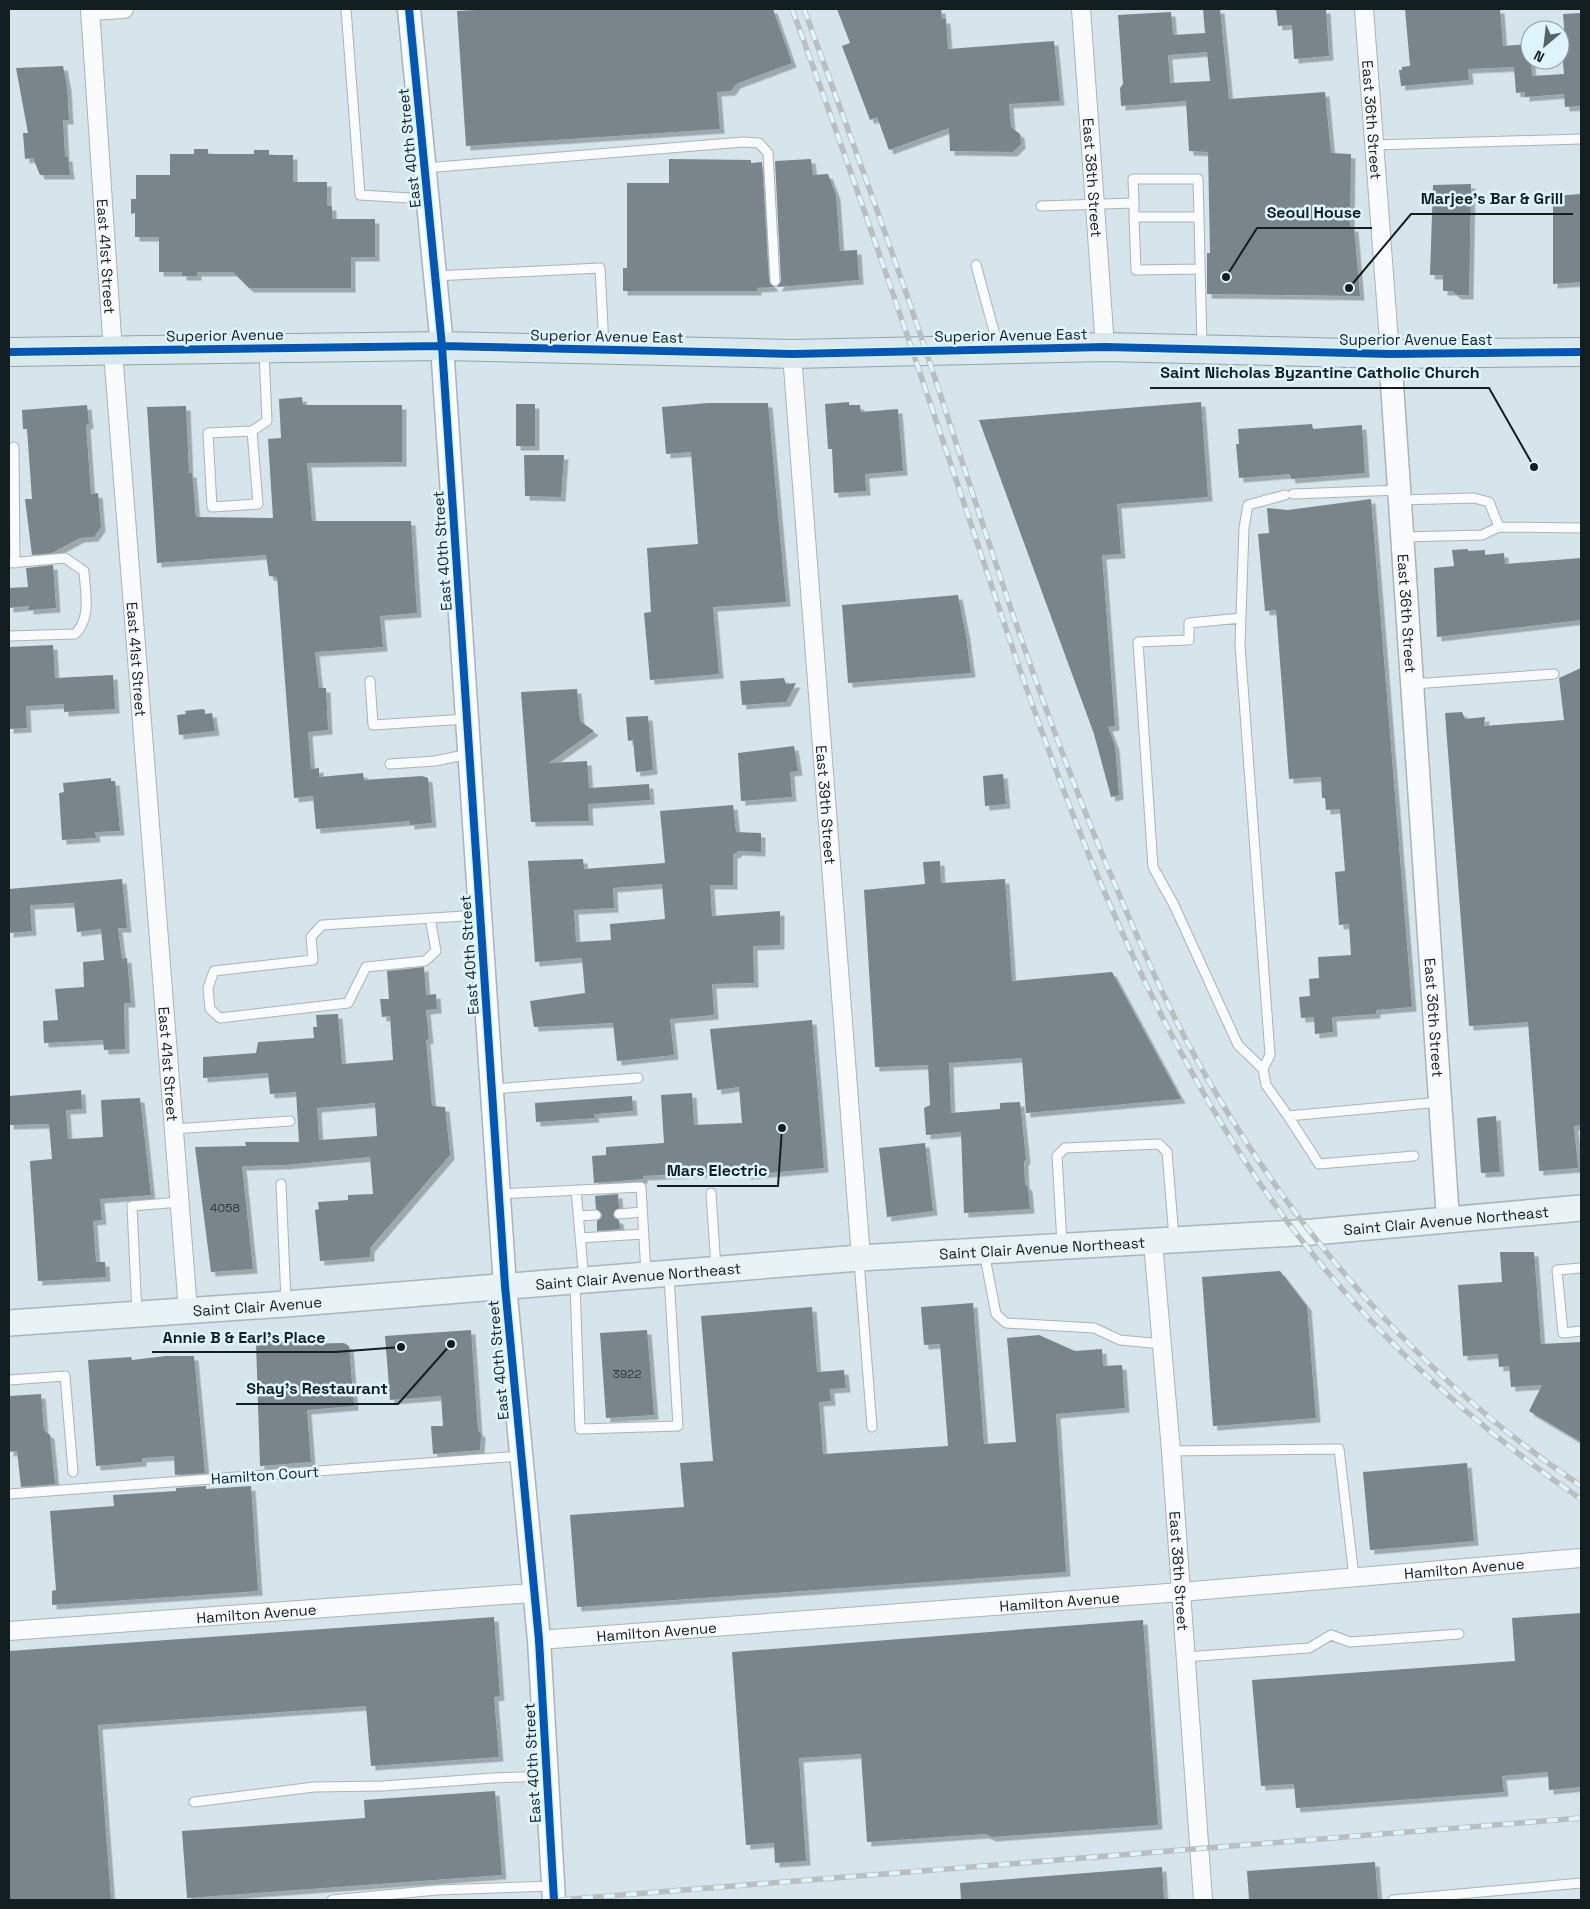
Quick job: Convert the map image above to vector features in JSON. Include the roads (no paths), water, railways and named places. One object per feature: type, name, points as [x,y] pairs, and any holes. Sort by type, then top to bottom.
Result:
[{"type":"main road","name":"Superior Avenue","points":[[9,352],[442,346]]},
{"type":"main road","name":"Superior Avenue East","points":[[442,346],[792,354],[1105,347],[1390,354],[1581,352]]},
{"type":"main road","name":"Saint Clair Avenue Northeast","points":[[505,1286],[860,1258],[1313,1232],[1581,1208]]},
{"type":"main road","name":"Saint Clair Avenue","points":[[9,1324],[505,1286]]},
{"type":"street","points":[[90,10],[124,9]]},
{"type":"street","name":"East 40th Street","points":[[409,9],[442,346],[498,1194],[532,1593],[538,1640],[554,1893]]},
{"type":"street","name":"East 38th Street","points":[[1081,9],[1105,347]]},
{"type":"street","name":"East 36th Street","points":[[1364,9],[1403,537],[1448,1219]]},
{"type":"street","name":"East 41st Street","points":[[90,10],[113,352],[188,1310]]},
{"type":"street","name":"East 39th Street","points":[[792,354],[860,1258]]},
{"type":"street","name":"East 38th Street","points":[[1163,1242],[1162,1344],[1203,1900]]},
{"type":"street","name":"Hamilton Avenue","points":[[538,1640],[1181,1592],[1581,1558]]},
{"type":"street","name":"Hamilton Avenue","points":[[9,1631],[532,1593]]},
{"type":"lane","points":[[346,9],[360,195],[427,199]]},
{"type":"lane","points":[[1375,145],[1581,139]]},
{"type":"lane","points":[[424,168],[743,142],[758,143],[768,153],[775,281]]},
{"type":"lane","points":[[1200,269],[1136,270],[1133,179],[1198,179],[1202,350]]},
{"type":"lane","points":[[1041,206],[1134,203]]},
{"type":"lane","points":[[1134,217],[1199,217]]},
{"type":"lane","points":[[976,265],[999,349]]},
{"type":"lane","points":[[435,276],[600,268],[604,350]]},
{"type":"lane","points":[[252,431],[258,504],[212,507],[208,433],[252,431],[267,421],[264,349]]},
{"type":"lane","points":[[9,636],[75,634],[83,627],[86,617],[84,571],[77,564],[65,558],[12,563],[14,447]]},
{"type":"lane","points":[[1263,1069],[1270,1055],[1240,646],[1244,528],[1248,505],[1289,494],[1474,498],[1488,502],[1499,528]]},
{"type":"lane","points":[[1403,537],[1482,535],[1499,528],[1581,528]]},
{"type":"lane","points":[[1241,618],[1189,623],[1189,640],[1138,642],[1154,867],[1174,905],[1238,1045],[1263,1069],[1266,1085],[1319,1164],[1414,1156]]},
{"type":"lane","points":[[1413,684],[1554,674]]},
{"type":"lane","points":[[370,681],[373,725],[467,719]]},
{"type":"lane","points":[[390,764],[435,761],[469,754]]},
{"type":"lane","points":[[430,918],[436,951],[425,961],[366,967],[348,1003],[220,1018],[210,1009],[208,988],[214,971],[313,960],[311,937],[322,925],[430,918],[480,915]]},
{"type":"lane","points":[[491,1089],[638,1078]]},
{"type":"lane","points":[[1288,1116],[1441,1102]]},
{"type":"lane","points":[[174,1129],[290,1121]]},
{"type":"lane","points":[[1062,1247],[1057,1156],[1065,1148],[1160,1144],[1167,1152],[1163,1242]]},
{"type":"lane","points":[[281,1184],[286,1304]]},
{"type":"lane","points":[[498,1194],[576,1190],[641,1187],[644,1234],[658,1274],[678,1426],[580,1429],[580,1238],[576,1190]]},
{"type":"lane","points":[[711,1194],[716,1269]]},
{"type":"lane","points":[[137,1314],[132,1206],[180,1202]]},
{"type":"lane","points":[[619,1214],[642,1212]]},
{"type":"lane","points":[[578,1216],[596,1215]]},
{"type":"lane","points":[[580,1238],[644,1234]]},
{"type":"lane","points":[[984,1251],[996,1314],[1006,1323],[1094,1328],[1120,1340],[1162,1344]]},
{"type":"lane","points":[[860,1258],[872,1427]]},
{"type":"lane","points":[[1581,1268],[1557,1270],[1563,1333],[1581,1331]]},
{"type":"lane","points":[[9,1380],[65,1376],[73,1472]]},
{"type":"lane","points":[[1170,1451],[1339,1449],[1354,1577]]},
{"type":"lane","name":"Hamilton Court","points":[[9,1494],[521,1456]]},
{"type":"lane","points":[[1185,1657],[1309,1648],[1331,1636],[1350,1642],[1459,1634]]},
{"type":"lane","points":[[194,1802],[314,1787],[383,1786],[547,1776]]},
{"type":"lane","points":[[1393,1900],[1581,1883]]},
{"type":"lane","points":[[332,1900],[437,1890],[554,1893]]},
{"type":"railway","points":[[792,9],[838,135],[1057,773],[1090,858],[1126,941],[1165,1023],[1209,1102],[1257,1179],[1326,1270],[1364,1313],[1446,1394],[1490,1431],[1581,1499]]},
{"type":"railway","points":[[804,9],[912,311],[1005,592],[1047,711],[1116,887],[1175,1019],[1217,1095],[1291,1207],[1377,1311],[1424,1359],[1474,1404],[1526,1447],[1581,1486]]},
{"type":"railway","points":[[560,1900],[1581,1818]]},
{"type":"place","name":"Seoul House","points":[[1226,277]]},
{"type":"place","name":"Marjee's Bar & Grill","points":[[1349,288]]},
{"type":"place","name":"Saint Nicholas Byzantine Catholic Church","points":[[1534,467]]},
{"type":"place","name":"Mars Electric","points":[[782,1128]]},
{"type":"place","name":"Shay's Restaurant","points":[[451,1344]]},
{"type":"place","name":"Annie B & Earl's Place","points":[[401,1347]]}]
